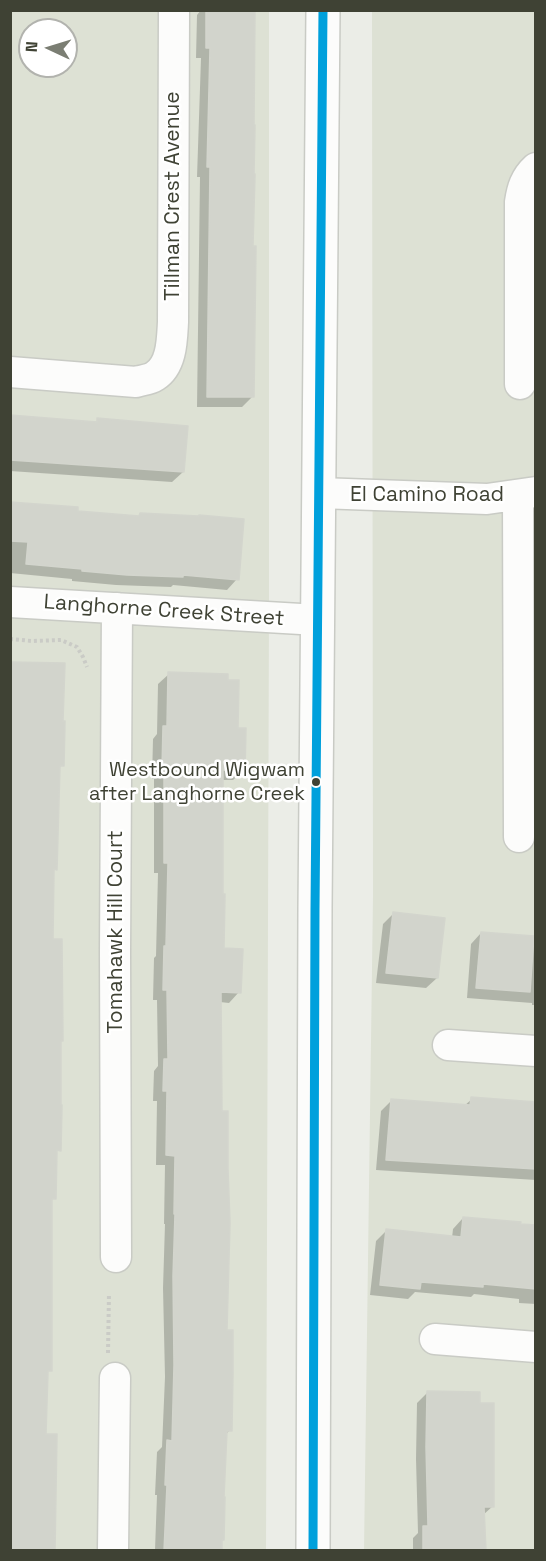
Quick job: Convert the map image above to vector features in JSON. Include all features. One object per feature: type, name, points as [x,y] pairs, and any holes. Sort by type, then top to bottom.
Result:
[{"type":"street","name":"Tillman Crest Avenue","points":[[10,372],[136,381],[155,376],[164,366],[171,348],[173,322],[174,10]]},
{"type":"street","points":[[312,1551],[323,10]]},
{"type":"street","points":[[520,384],[520,202],[523,186],[530,173],[536,168]]},
{"type":"street","name":"El Camino Road","points":[[319,493],[487,499],[527,494]]},
{"type":"street","points":[[519,837],[527,494]]},
{"type":"street","name":"Langhorne Creek Street","points":[[10,602],[318,620]]},
{"type":"street","name":"Tomahawk Hill Court","points":[[116,1257],[117,608]]},
{"type":"street","points":[[448,1045],[536,1051]]},
{"type":"street","points":[[435,1339],[536,1347]]},
{"type":"street","points":[[111,1366],[113,1551]]},
{"type":"path","points":[[10,639],[61,640],[77,647],[87,668]]},
{"type":"path","points":[[109,1293],[111,1366]]},
{"type":"shaded area","points":[[11,11],[269,11],[266,1550],[11,1550]]},
{"type":"shaded area","points":[[372,11],[535,11],[535,1550],[364,1550],[373,896]]},
{"type":"building","points":[[206,10],[255,10],[254,397],[207,397],[210,167],[207,167],[210,48],[206,48]]},
{"type":"building","points":[[10,415],[97,422],[97,418],[188,426],[184,472],[10,460]]},
{"type":"building","points":[[10,502],[78,507],[78,511],[139,516],[140,513],[244,519],[239,580],[183,575],[183,577],[127,575],[26,564],[28,542],[10,541]]},
{"type":"building","points":[[10,662],[65,663],[64,766],[60,766],[57,870],[54,869],[53,939],[62,939],[61,1151],[57,1150],[56,1199],[52,1199],[52,1371],[48,1371],[46,1434],[57,1434],[55,1551],[10,1551]]},
{"type":"building","points":[[168,672],[228,674],[228,680],[239,680],[238,728],[246,728],[245,770],[223,770],[224,948],[243,949],[241,993],[221,992],[222,1111],[228,1111],[230,1223],[227,1330],[233,1330],[232,1431],[227,1431],[222,1551],[164,1551],[167,1440],[172,1441],[175,1214],[175,1156],[166,1155],[167,1091],[163,1091],[164,1059],[168,1059],[167,990],[163,990],[168,863],[164,863],[164,769],[162,769],[163,726],[167,726]]},
{"type":"building","points":[[393,912],[445,918],[438,978],[386,973]]},
{"type":"building","points":[[481,932],[534,936],[530,992],[476,988]]},
{"type":"building","points":[[471,1097],[536,1102],[536,1169],[386,1160],[391,1099],[470,1105]]},
{"type":"building","points":[[463,1217],[536,1225],[536,1289],[421,1282],[420,1289],[380,1285],[386,1229],[461,1237]]},
{"type":"building","points":[[427,1391],[480,1392],[480,1403],[494,1403],[494,1507],[484,1507],[486,1551],[423,1551],[423,1526],[428,1526]]},
{"type":"transit line","points":[[313,1550],[315,908],[323,10]]},
{"type":"place","name":"Westbound Wigwam after Langhorne Creek","points":[[316,782]]}]
